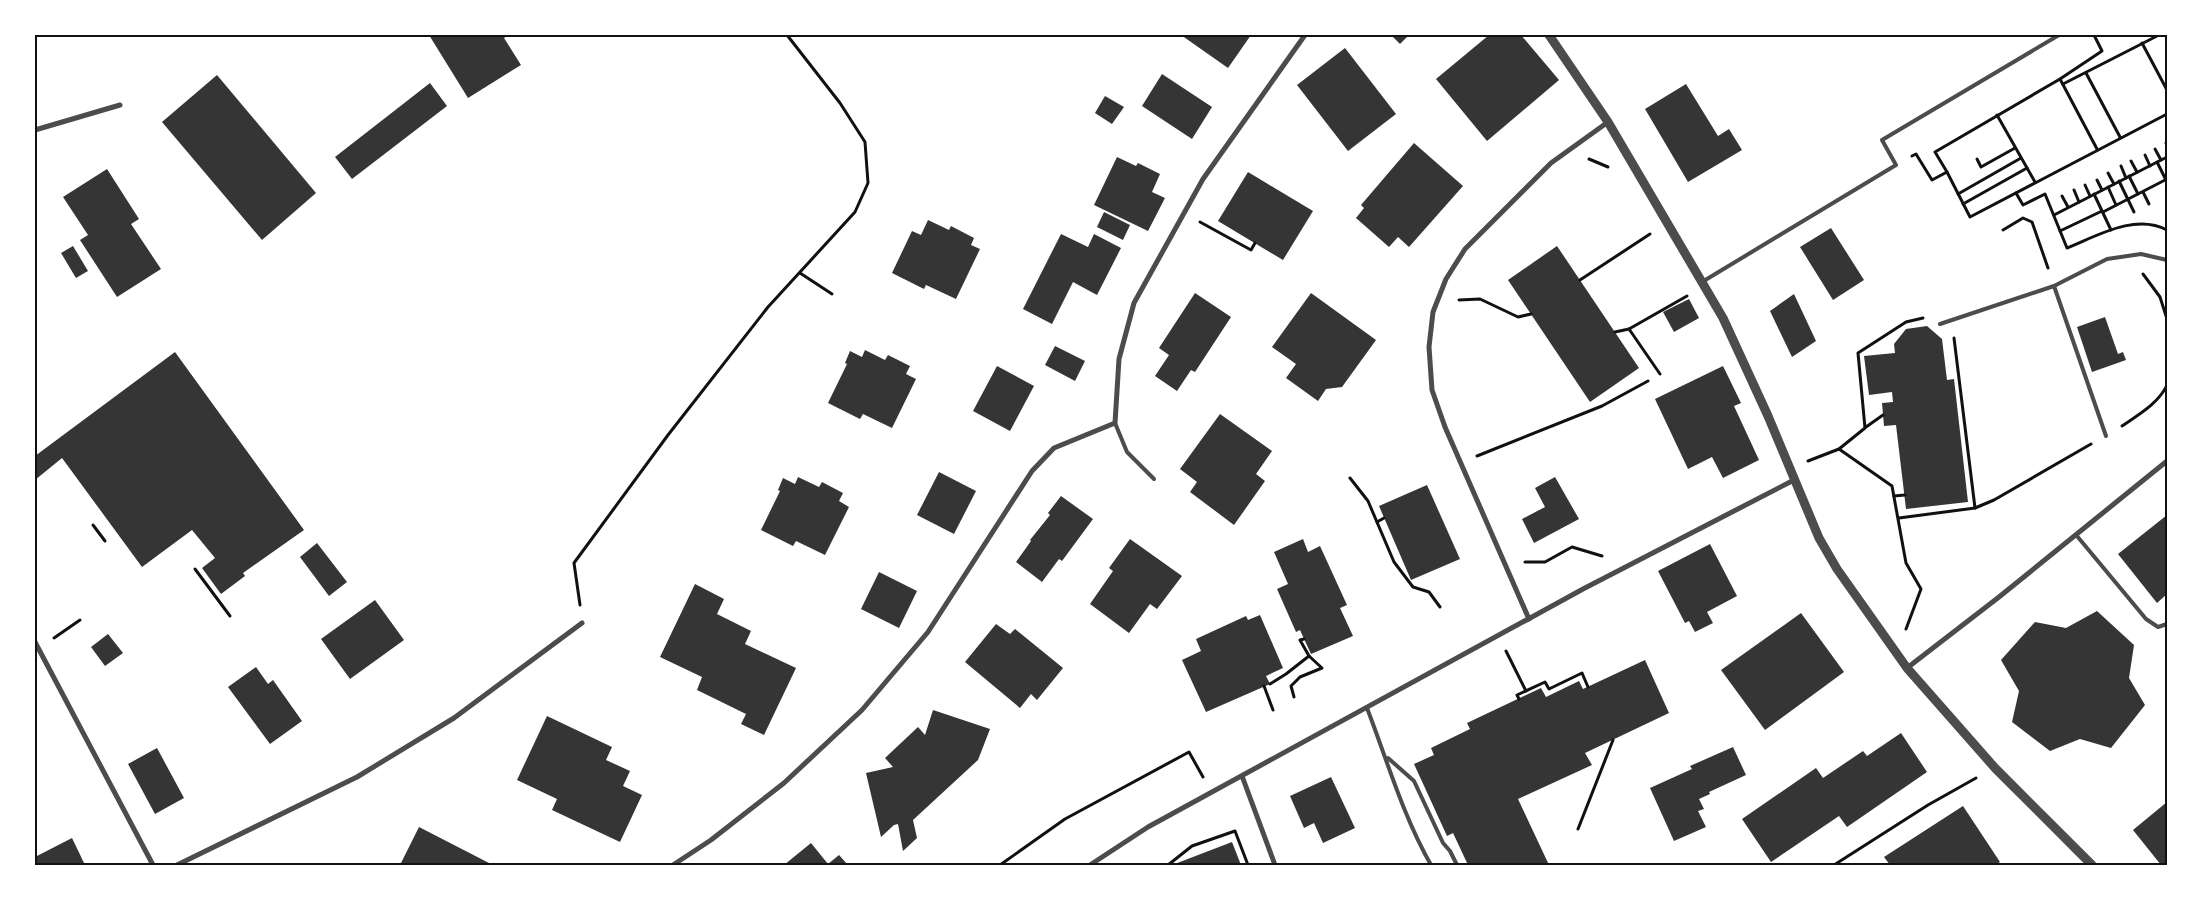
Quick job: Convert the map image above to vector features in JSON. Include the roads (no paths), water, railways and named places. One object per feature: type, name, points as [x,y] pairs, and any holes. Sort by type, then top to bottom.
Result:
[{"type":"street","points":[[673,865],[711,840],[784,782],[862,710],[928,632],[1032,471],[1054,448],[1114,423],[1119,359],[1134,302],[1203,179],[1305,35]]},
{"type":"street","points":[[1549,35],[1608,122],[1702,282],[1768,416],[1819,538],[1837,568],[1907,668],[1996,768],[2092,865]]},
{"type":"street","points":[[35,130],[120,105]]},
{"type":"street","points":[[1529,619],[1444,427],[1432,390],[1429,348],[1433,312],[1446,279],[1466,249],[1551,163],[1608,122]]},
{"type":"street","points":[[1907,668],[2077,536],[2167,461]]},
{"type":"street","points":[[1090,865],[1148,827],[1591,585],[1794,480]]},
{"type":"street","points":[[177,865],[326,792],[381,762],[454,718],[582,623]]},
{"type":"street","points":[[35,642],[153,865]]},
{"type":"street","points":[[1242,776],[1275,865]]},
{"type":"lane","points":[[1702,282],[1896,165],[1882,140],[2059,35]]},
{"type":"lane","points":[[1940,324],[2054,286],[2107,259],[2140,254],[2167,260]]},
{"type":"lane","points":[[2054,286],[2106,436]]},
{"type":"lane","points":[[1114,423],[1127,452],[1154,479]]},
{"type":"lane","points":[[2077,536],[2146,619],[2158,627],[2167,624]]},
{"type":"lane","points":[[1367,708],[1415,832],[1431,865]]},
{"type":"lane","points":[[1386,757],[1414,781],[1444,843],[1457,865]]}]
